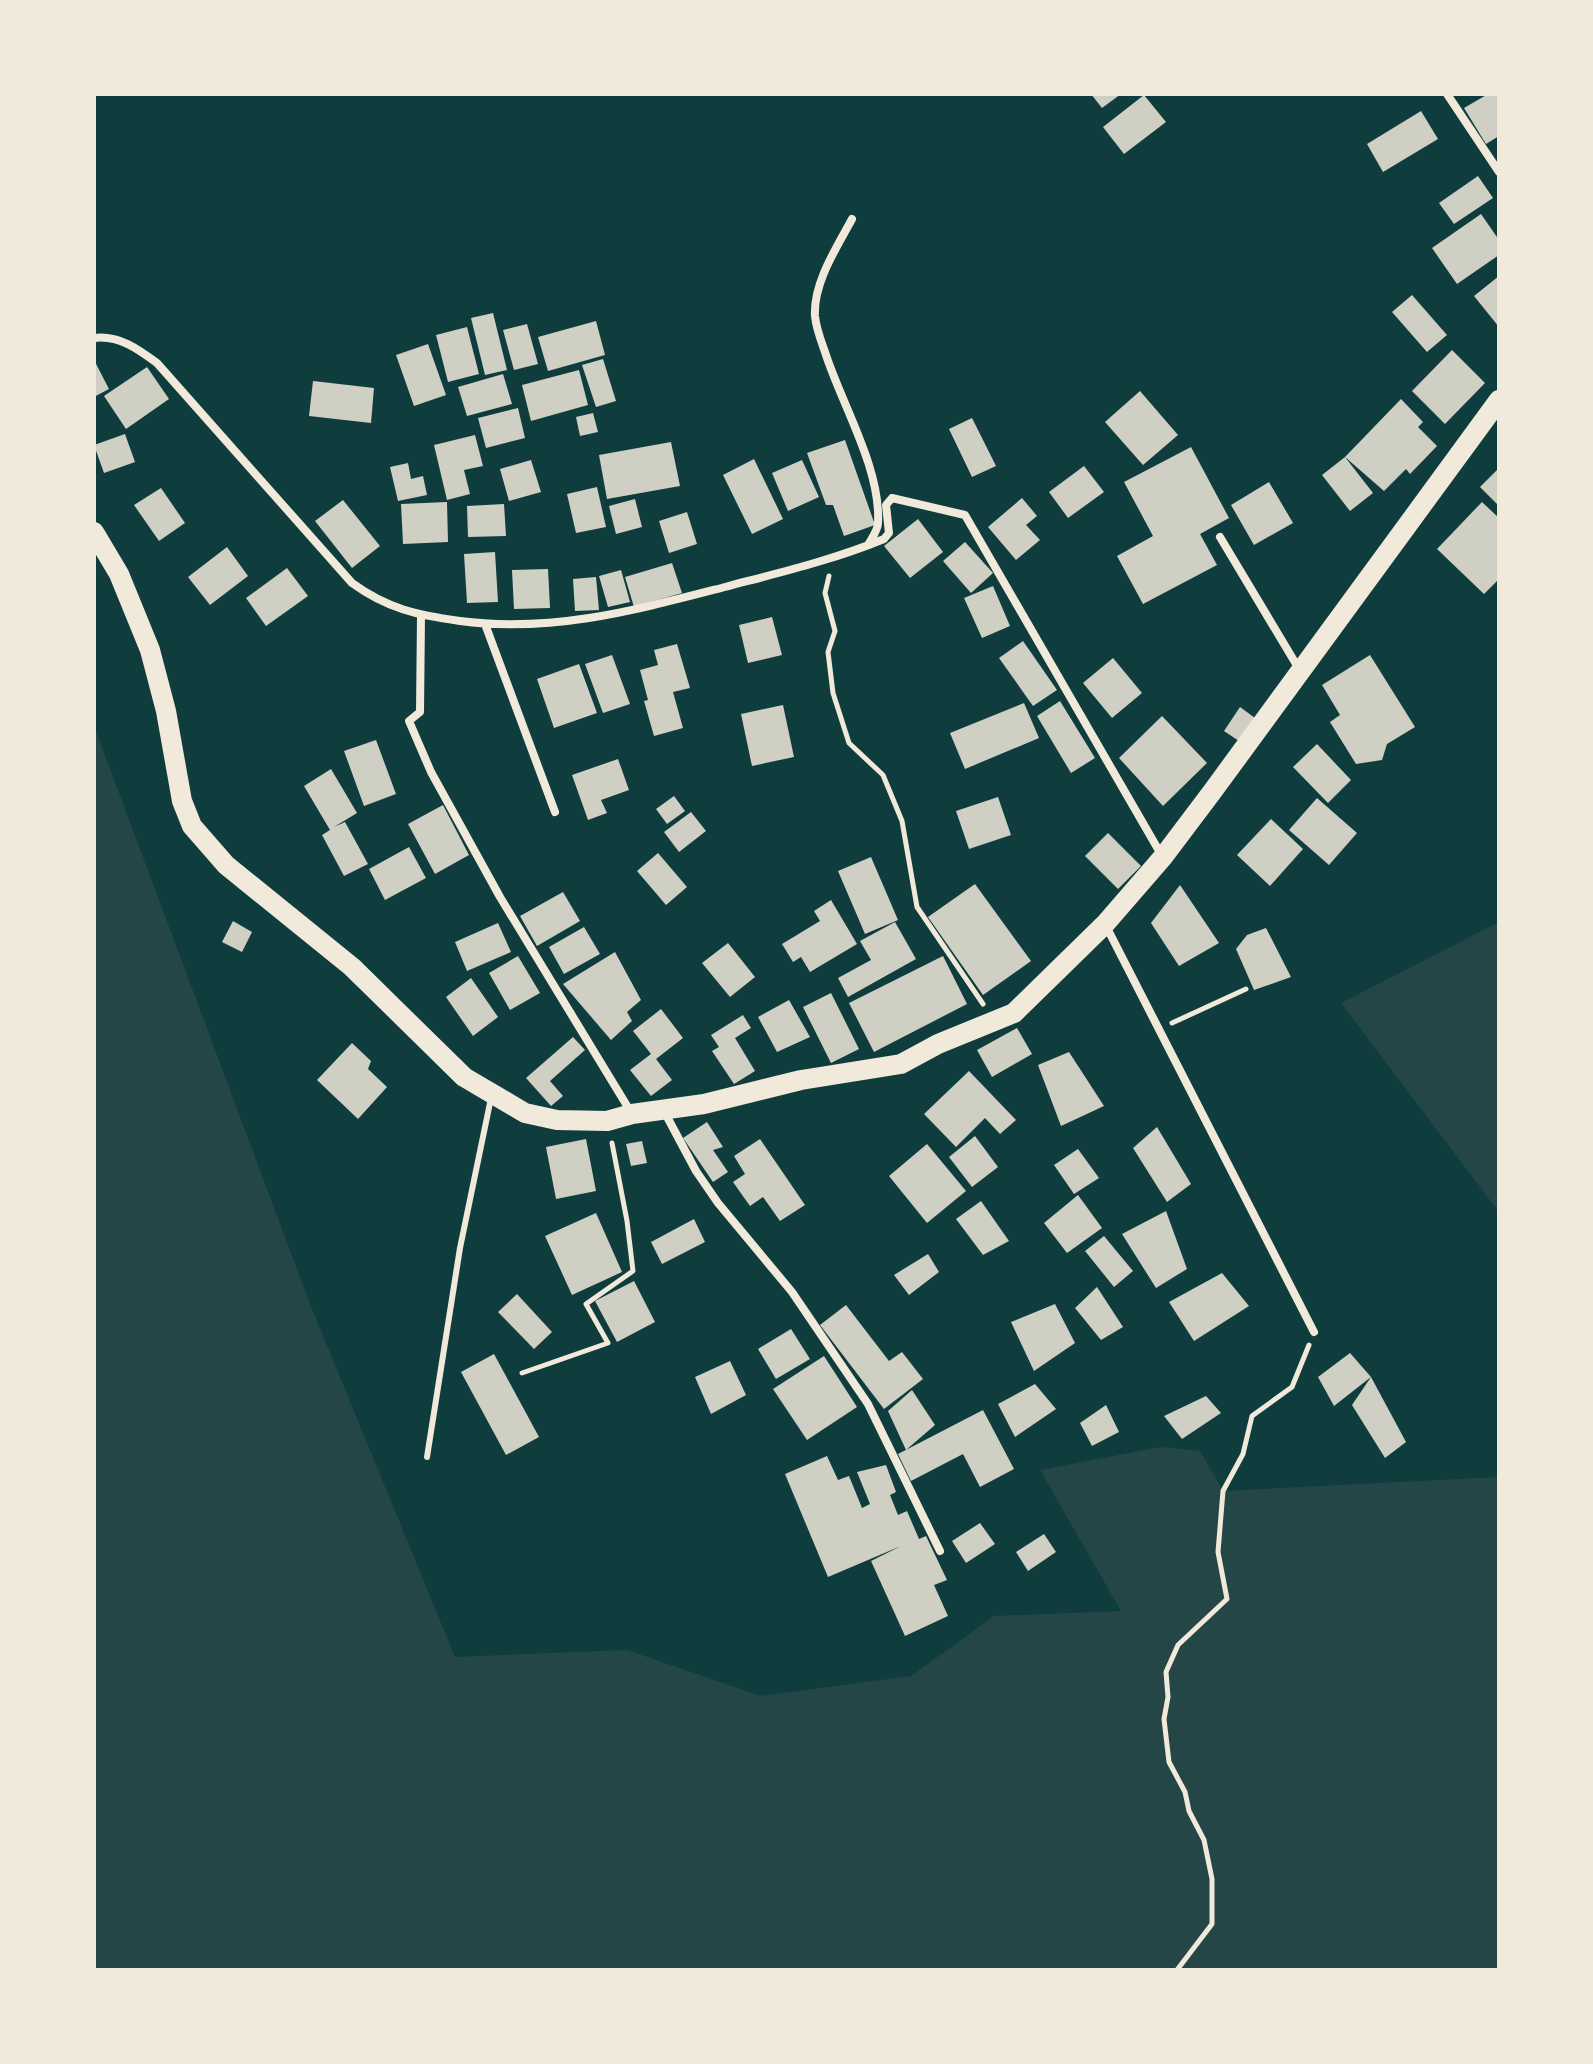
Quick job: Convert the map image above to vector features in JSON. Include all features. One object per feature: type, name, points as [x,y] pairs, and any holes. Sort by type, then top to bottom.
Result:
[{"type":"main road","points":[[94,532],[119,574],[150,650],[166,711],[182,801],[192,826],[226,865],[352,967],[442,1057],[492,1095],[525,1113],[557,1120],[607,1121],[632,1114],[704,1104],[801,1080],[901,1064],[938,1044],[1014,1013],[1105,924],[1163,857],[1302,673],[1356,593],[1412,522],[1499,400]]},
{"type":"street","points":[[1447,94],[1499,172]]},
{"type":"street","points":[[852,219],[828,265],[816,298],[815,318],[834,382],[854,422],[875,495],[878,525],[867,546]]},
{"type":"street","points":[[94,338],[121,340],[157,363],[352,583],[374,599],[421,616],[485,624],[532,625],[602,618],[834,556],[884,539],[889,533],[886,505],[892,498],[965,515],[1163,857]]},
{"type":"street","points":[[1220,537],[1302,673]]},
{"type":"street","points":[[421,616],[420,712],[409,721],[423,757],[500,897],[632,1114]]},
{"type":"street","points":[[485,624],[555,812]]},
{"type":"street","points":[[1105,924],[1314,1332]]},
{"type":"street","points":[[664,1109],[696,1171],[718,1203],[792,1292],[868,1404],[940,1551]]},
{"type":"lane","points":[[427,1457],[460,1248],[492,1095]]},
{"type":"path","points":[[834,556],[825,593],[835,631],[828,652],[833,693],[849,743],[883,775],[902,821],[917,907],[994,1021]]},
{"type":"path","points":[[1160,1029],[1246,989]]},
{"type":"path","points":[[522,1373],[608,1343],[586,1304],[633,1271],[627,1221],[607,1121]]},
{"type":"path","points":[[1177,1970],[1212,1924],[1212,1879],[1204,1840],[1169,1762],[1164,1719],[1168,1697],[1166,1672],[1178,1645],[1227,1599],[1218,1552],[1223,1491],[1243,1454],[1252,1416],[1292,1387],[1314,1332]]},
{"type":"shaded area","points":[[94,726],[310,1304],[455,1657],[627,1650],[761,1696],[911,1676],[994,1616],[1121,1611],[1040,1470],[1161,1447],[1200,1451],[1223,1491],[1499,1477],[1499,1970],[94,1970]]},
{"type":"shaded area","points":[[1499,922],[1499,1212],[1341,1003]]},
{"type":"building","points":[[1091,94],[1121,94],[1102,108]]},
{"type":"building","points":[[1488,94],[1499,94],[1499,136],[1486,144],[1464,108]]},
{"type":"building","points":[[1144,95],[1166,122],[1124,154],[1103,127]]},
{"type":"building","points":[[1421,111],[1438,139],[1383,172],[1367,144]]},
{"type":"building","points":[[1478,176],[1493,198],[1454,224],[1439,203]]},
{"type":"building","points":[[1481,214],[1499,240],[1499,255],[1457,284],[1432,248]]},
{"type":"building","points":[[1499,276],[1499,327],[1474,296]]},
{"type":"building","points":[[1412,295],[1447,335],[1427,352],[1392,312]]},
{"type":"building","points":[[493,313],[507,370],[485,375],[471,318]]},
{"type":"building","points":[[596,321],[605,355],[548,371],[538,337]]},
{"type":"building","points":[[527,324],[538,364],[514,370],[503,330]]},
{"type":"building","points":[[467,327],[479,374],[448,382],[436,335]]},
{"type":"building","points":[[428,344],[446,395],[414,406],[396,355]]},
{"type":"building","points":[[1452,350],[1485,383],[1445,424],[1412,391]]},
{"type":"building","points":[[603,359],[616,401],[596,407],[582,365]]},
{"type":"building","points":[[94,360],[109,389],[94,397]]},
{"type":"building","points":[[147,367],[169,399],[126,429],[104,396]]},
{"type":"building","points":[[579,370],[588,405],[531,421],[522,385]]},
{"type":"building","points":[[503,374],[512,404],[467,416],[458,387]]},
{"type":"building","points":[[313,381],[374,388],[371,423],[309,416]]},
{"type":"building","points":[[1140,391],[1178,435],[1143,465],[1105,422]]},
{"type":"building","points":[[1401,399],[1423,422],[1418,427],[1437,446],[1410,474],[1406,469],[1384,491],[1345,457]]},
{"type":"building","points":[[518,408],[525,438],[486,448],[478,418]]},
{"type":"building","points":[[593,413],[598,432],[580,436],[576,417]]},
{"type":"building","points":[[972,418],[996,466],[972,477],[949,429]]},
{"type":"building","points":[[125,434],[135,462],[104,473],[94,445]]},
{"type":"building","points":[[475,435],[483,466],[464,470],[470,494],[447,500],[434,445]]},
{"type":"building","points":[[845,440],[875,525],[844,536],[833,505],[826,505],[807,453]]},
{"type":"building","points":[[671,442],[680,486],[607,499],[599,455]]},
{"type":"building","points":[[1191,447],[1229,518],[1200,534],[1217,565],[1143,604],[1117,556],[1153,536],[1124,482]]},
{"type":"building","points":[[1345,457],[1373,493],[1350,511],[1322,475]]},
{"type":"building","points":[[754,459],[783,519],[752,534],[723,475]]},
{"type":"building","points":[[531,460],[541,492],[509,501],[500,469]]},
{"type":"building","points":[[802,460],[819,497],[788,511],[772,473]]},
{"type":"building","points":[[408,463],[411,479],[423,476],[427,495],[398,501],[390,467]]},
{"type":"building","points":[[1084,466],[1104,492],[1068,518],[1049,492]]},
{"type":"building","points":[[1499,468],[1499,506],[1480,487]]},
{"type":"building","points":[[1269,482],[1293,523],[1254,545],[1231,505]]},
{"type":"building","points":[[597,487],[606,527],[576,533],[567,494]]},
{"type":"building","points":[[161,488],[185,523],[159,541],[134,505]]},
{"type":"building","points":[[1022,498],[1037,516],[1026,525],[1040,540],[1016,560],[988,527]]},
{"type":"building","points":[[635,499],[642,527],[616,534],[609,506]]},
{"type":"building","points":[[343,500],[380,546],[352,568],[315,521]]},
{"type":"building","points":[[447,502],[448,542],[403,544],[401,504]]},
{"type":"building","points":[[1482,502],[1499,518],[1499,579],[1484,594],[1437,549]]},
{"type":"building","points":[[504,504],[506,536],[468,537],[467,506]]},
{"type":"building","points":[[687,512],[697,544],[669,553],[659,521]]},
{"type":"building","points":[[918,519],[943,552],[910,578],[884,546]]},
{"type":"building","points":[[965,542],[993,573],[971,593],[943,561]]},
{"type":"building","points":[[227,547],[248,576],[210,605],[188,577]]},
{"type":"building","points":[[495,552],[498,602],[467,603],[464,554]]},
{"type":"building","points":[[672,563],[682,593],[634,607],[625,577]]},
{"type":"building","points":[[287,568],[308,596],[266,626],[246,598]]},
{"type":"building","points":[[548,569],[550,608],[514,609],[512,570]]},
{"type":"building","points":[[621,570],[630,602],[608,607],[599,576]]},
{"type":"building","points":[[596,577],[599,610],[575,611],[573,579]]},
{"type":"building","points":[[993,586],[1010,626],[982,638],[964,598]]},
{"type":"building","points":[[772,617],[782,655],[748,663],[739,625]]},
{"type":"building","points":[[1023,641],[1057,690],[1033,706],[999,658]]},
{"type":"building","points":[[677,644],[690,688],[673,692],[683,728],[654,736],[644,701],[648,700],[640,670],[658,665],[654,650]]},
{"type":"building","points":[[612,655],[630,704],[603,713],[585,664]]},
{"type":"building","points":[[1370,655],[1415,727],[1387,744],[1382,760],[1356,764],[1330,722],[1340,715],[1322,685]]},
{"type":"building","points":[[1113,658],[1142,693],[1112,718],[1083,683]]},
{"type":"building","points":[[579,664],[597,713],[554,728],[537,679]]},
{"type":"building","points":[[1060,701],[1095,758],[1071,773],[1037,716]]},
{"type":"building","points":[[1024,703],[1039,738],[965,769],[950,733]]},
{"type":"building","points":[[783,705],[794,757],[752,766],[741,714]]},
{"type":"building","points":[[1240,707],[1255,718],[1239,741],[1224,731]]},
{"type":"building","points":[[1162,716],[1207,763],[1163,806],[1119,758]]},
{"type":"building","points":[[376,740],[396,794],[364,806],[344,751]]},
{"type":"building","points":[[1317,744],[1351,780],[1328,803],[1293,767]]},
{"type":"building","points":[[618,759],[629,790],[601,800],[607,813],[588,820],[572,775]]},
{"type":"building","points":[[331,769],[357,813],[334,827],[345,822],[368,864],[344,876],[322,835],[330,830],[304,786]]},
{"type":"building","points":[[674,796],[685,811],[667,824],[656,809]]},
{"type":"building","points":[[998,797],[1011,835],[969,849],[956,811]]},
{"type":"building","points":[[1317,798],[1357,833],[1329,865],[1289,830]]},
{"type":"building","points":[[443,805],[469,855],[435,874],[408,824]]},
{"type":"building","points":[[691,812],[706,831],[679,852],[664,832]]},
{"type":"building","points":[[1271,819],[1303,849],[1270,886],[1237,855]]},
{"type":"building","points":[[1108,833],[1141,866],[1118,889],[1085,856]]},
{"type":"building","points":[[409,847],[426,878],[385,900],[369,869]]},
{"type":"building","points":[[658,853],[687,887],[666,905],[637,871]]},
{"type":"building","points":[[871,857],[898,920],[865,934],[838,871]]},
{"type":"building","points":[[975,884],[1031,961],[983,995],[928,917]]},
{"type":"building","points":[[1180,885],[1219,943],[1179,966],[1151,923]]},
{"type":"building","points":[[563,892],[580,921],[537,946],[520,916]]},
{"type":"building","points":[[831,900],[857,944],[810,972],[801,957],[793,962],[782,944],[820,921],[814,911]]},
{"type":"building","points":[[233,921],[252,932],[242,952],[222,942]]},
{"type":"building","points":[[895,922],[916,959],[848,997],[838,978],[871,960],[860,941]]},
{"type":"building","points":[[498,923],[511,952],[467,971],[455,942]]},
{"type":"building","points":[[584,927],[600,954],[564,974],[549,947]]},
{"type":"building","points":[[1266,928],[1291,977],[1254,990],[1236,949],[1247,935]]},
{"type":"building","points":[[728,943],[755,977],[730,997],[702,963]]},
{"type":"building","points":[[615,952],[641,1000],[627,1012],[632,1021],[611,1040],[563,984]]},
{"type":"building","points":[[518,956],[540,993],[510,1010],[489,973]]},
{"type":"building","points":[[943,956],[967,1004],[874,1052],[849,1003]]},
{"type":"building","points":[[471,978],[498,1017],[473,1036],[446,997]]},
{"type":"building","points":[[831,993],[859,1049],[831,1063],[803,1007]]},
{"type":"building","points":[[789,1000],[810,1037],[777,1052],[758,1017]]},
{"type":"building","points":[[661,1009],[683,1038],[656,1059],[672,1080],[651,1096],[630,1070],[651,1054],[633,1031]]},
{"type":"building","points":[[743,1015],[751,1028],[735,1038],[755,1071],[734,1084],[712,1051],[719,1047],[711,1035]]},
{"type":"building","points":[[1017,1028],[1032,1054],[992,1077],[977,1050]]},
{"type":"building","points":[[573,1037],[585,1050],[550,1081],[563,1096],[551,1106],[526,1078]]},
{"type":"building","points":[[352,1043],[371,1061],[368,1069],[387,1087],[358,1119],[317,1080]]},
{"type":"building","points":[[1069,1052],[1104,1106],[1061,1126],[1038,1065]]},
{"type":"building","points":[[969,1071],[1016,1120],[1000,1134],[985,1118],[956,1147],[924,1114]]},
{"type":"building","points":[[707,1122],[723,1147],[713,1150],[728,1172],[713,1182],[683,1138]]},
{"type":"building","points":[[1157,1127],[1191,1184],[1167,1202],[1133,1148]]},
{"type":"building","points":[[975,1136],[998,1167],[972,1187],[949,1157]]},
{"type":"building","points":[[586,1139],[596,1191],[556,1199],[546,1147]]},
{"type":"building","points":[[760,1139],[805,1205],[780,1221],[763,1197],[750,1206],[733,1182],[745,1174],[734,1156]]},
{"type":"building","points":[[642,1141],[647,1163],[631,1166],[626,1144]]},
{"type":"building","points":[[927,1144],[966,1191],[927,1223],[889,1176]]},
{"type":"building","points":[[1078,1149],[1099,1178],[1074,1194],[1054,1165]]},
{"type":"building","points":[[1078,1195],[1102,1228],[1067,1253],[1044,1223]]},
{"type":"building","points":[[981,1201],[1009,1241],[983,1255],[956,1219]]},
{"type":"building","points":[[1166,1211],[1187,1269],[1156,1288],[1122,1234]]},
{"type":"building","points":[[596,1213],[622,1272],[572,1295],[545,1236]]},
{"type":"building","points":[[694,1219],[705,1242],[662,1264],[651,1242]]},
{"type":"building","points":[[1104,1236],[1133,1271],[1114,1287],[1085,1251]]},
{"type":"building","points":[[928,1254],[939,1272],[909,1295],[894,1275]]},
{"type":"building","points":[[1222,1273],[1249,1306],[1194,1341],[1169,1302]]},
{"type":"building","points":[[634,1281],[655,1322],[617,1342],[595,1301]]},
{"type":"building","points":[[1097,1287],[1123,1327],[1101,1340],[1075,1308]]},
{"type":"building","points":[[517,1294],[552,1332],[534,1349],[498,1312]]},
{"type":"building","points":[[1055,1304],[1075,1343],[1034,1371],[1011,1322]]},
{"type":"building","points":[[846,1305],[889,1361],[902,1352],[923,1379],[884,1409],[820,1325]]},
{"type":"building","points":[[791,1329],[810,1359],[776,1379],[758,1349]]},
{"type":"building","points":[[1350,1353],[1371,1377],[1334,1406],[1318,1377]]},
{"type":"building","points":[[494,1354],[539,1437],[506,1455],[461,1372]]},
{"type":"building","points":[[824,1356],[857,1407],[807,1440],[773,1389]]},
{"type":"building","points":[[730,1361],[746,1395],[711,1414],[695,1377]]},
{"type":"building","points":[[1371,1377],[1406,1442],[1385,1458],[1352,1405]]},
{"type":"building","points":[[1035,1384],[1056,1409],[1015,1437],[998,1404]]},
{"type":"building","points":[[912,1390],[935,1425],[906,1450],[888,1411]]},
{"type":"building","points":[[1206,1396],[1221,1413],[1182,1439],[1164,1416]]},
{"type":"building","points":[[1106,1405],[1119,1432],[1092,1446],[1080,1423]]},
{"type":"building","points":[[983,1410],[1014,1469],[980,1487],[963,1454],[911,1481],[898,1454]]},
{"type":"building","points":[[827,1456],[838,1480],[849,1476],[862,1508],[870,1504],[857,1472],[886,1465],[896,1492],[890,1495],[898,1515],[907,1511],[919,1539],[926,1536],[947,1580],[934,1585],[948,1616],[905,1636],[871,1561],[901,1546],[828,1577],[785,1474]]},
{"type":"building","points":[[980,1523],[995,1544],[966,1563],[952,1541]]},
{"type":"building","points":[[1044,1534],[1056,1552],[1028,1571],[1016,1552]]}]
